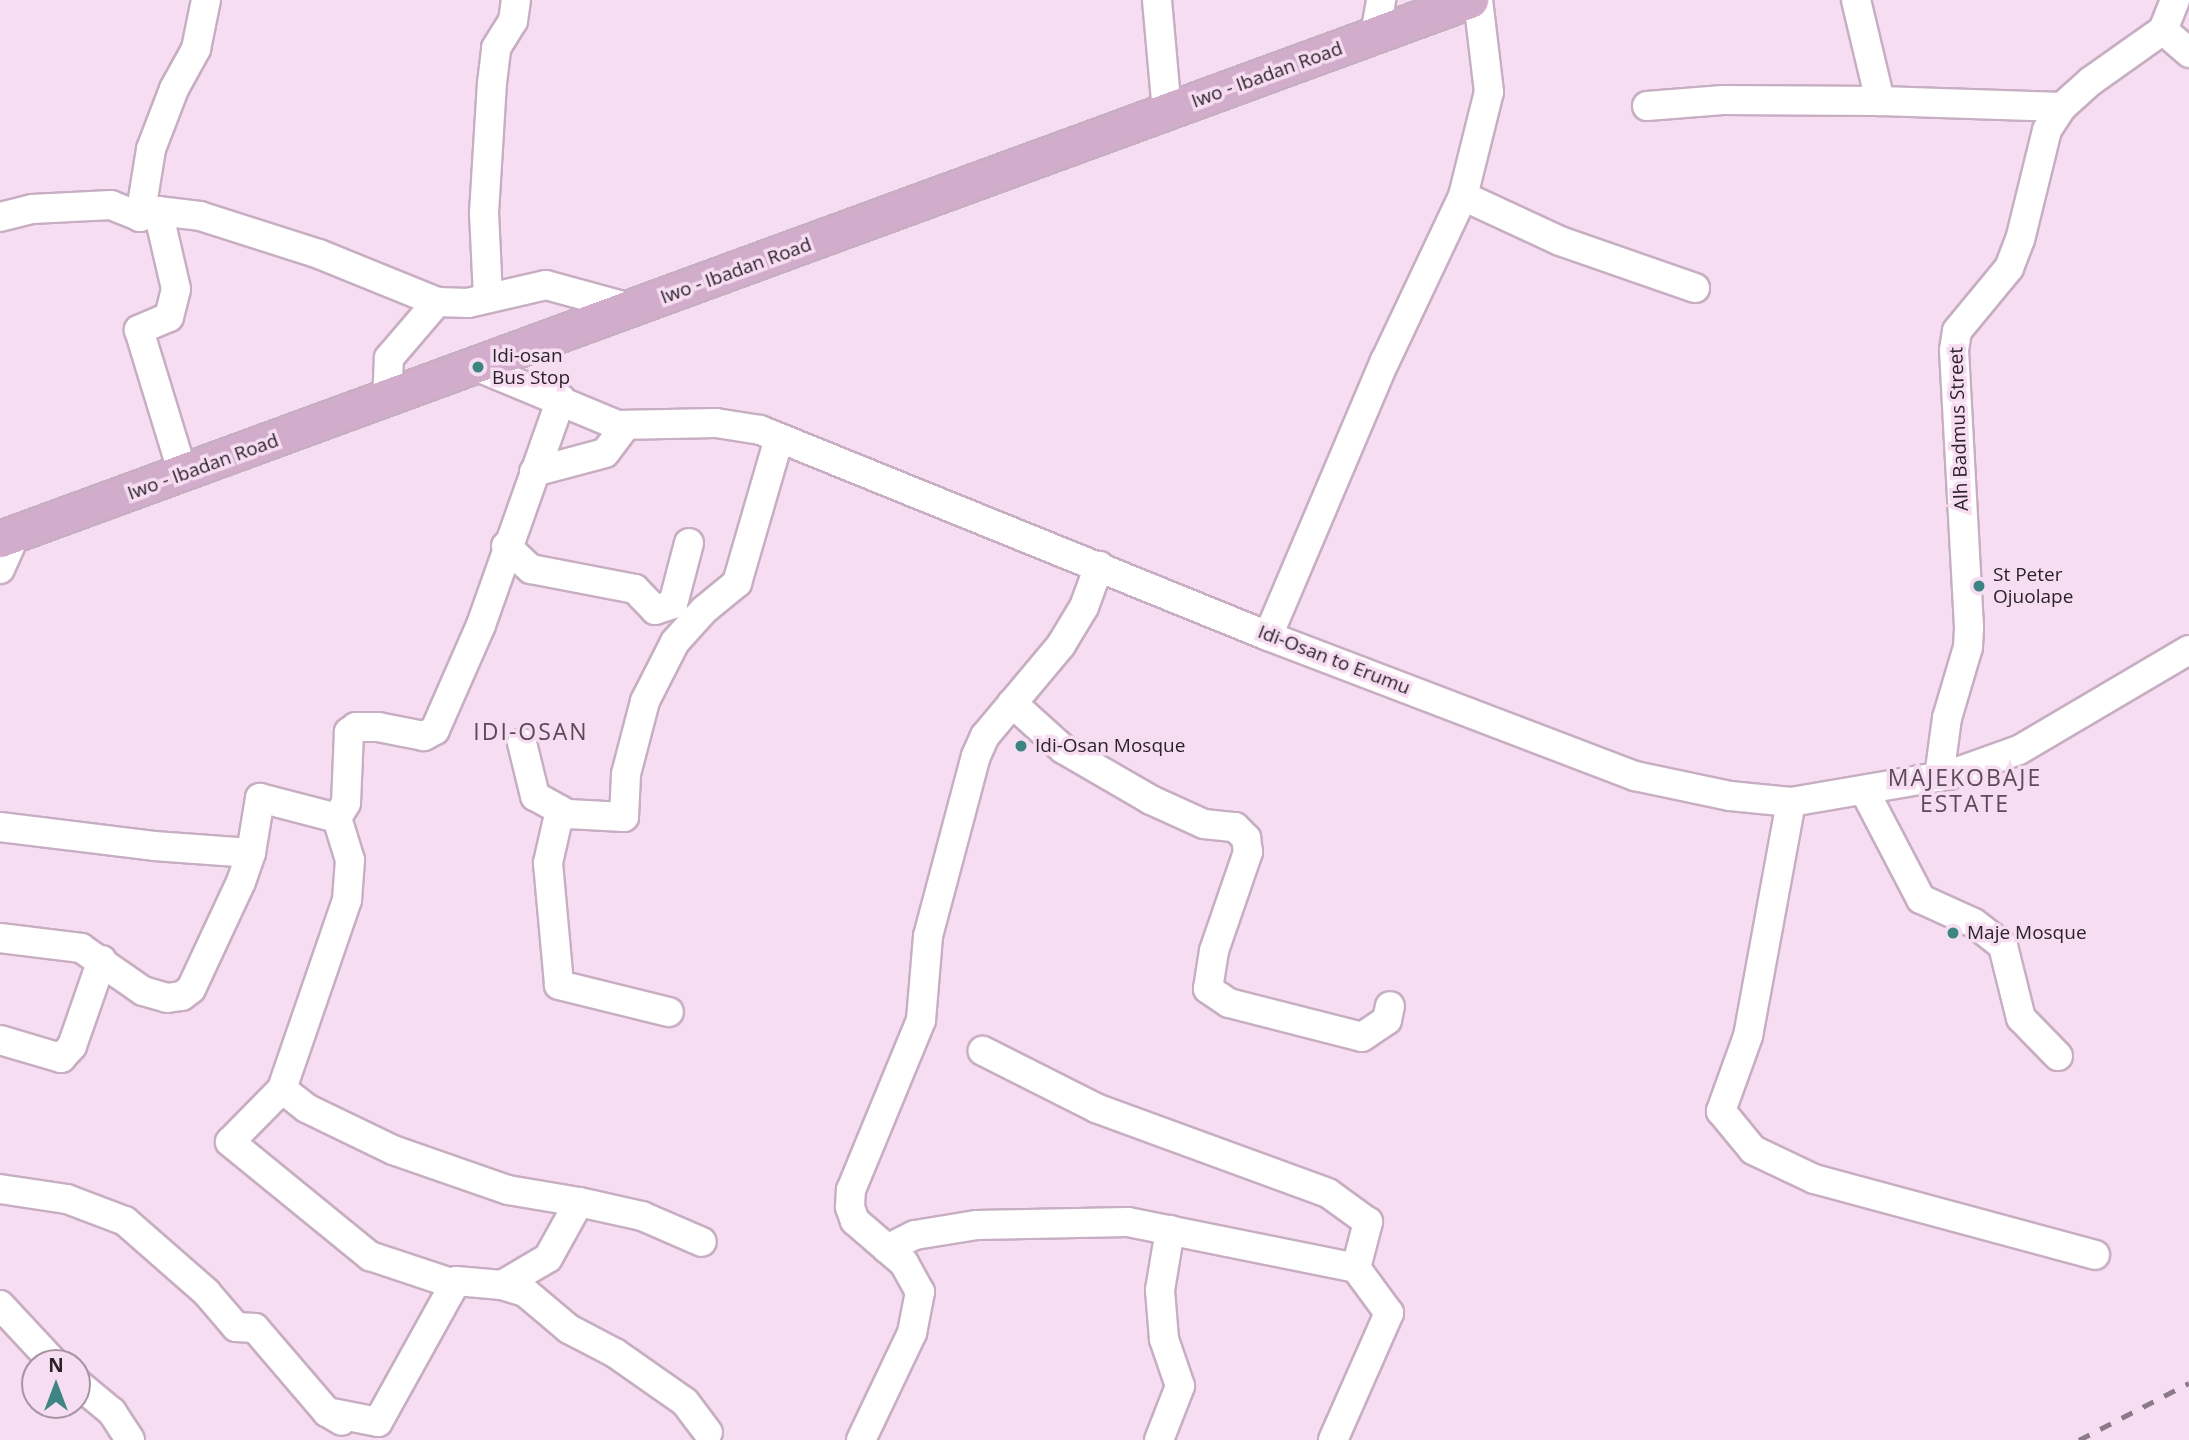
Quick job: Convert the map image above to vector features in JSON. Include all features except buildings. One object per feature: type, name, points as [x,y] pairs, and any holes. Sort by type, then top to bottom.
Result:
[{"type":"main road","name":"Iwo - Ibadan Road","points":[[8,538],[1470,0]]},
{"type":"street","points":[[183,474],[139,330],[169,317],[176,289],[149,214],[151,149],[174,89],[196,49],[206,0]]},
{"type":"street","points":[[488,297],[484,213],[492,83],[496,48],[513,21],[516,0]]},
{"type":"street","points":[[1157,0],[1167,112]]},
{"type":"street","points":[[1375,35],[1381,0]]},
{"type":"street","points":[[1268,636],[1385,360],[1463,196],[1489,92],[1478,0]]},
{"type":"street","points":[[1856,0],[1880,101]]},
{"type":"street","points":[[2175,0],[2163,30],[2189,53]]},
{"type":"street","name":"Alh Badmus Street","points":[[1938,777],[1947,718],[1968,648],[1969,627],[1954,350],[1957,331],[2009,268],[2020,240],[2047,130],[2062,107],[2163,30]]},
{"type":"street","points":[[1647,106],[1723,100],[1880,101],[2062,107]]},
{"type":"street","points":[[1463,196],[1560,241],[1695,288]]},
{"type":"street","points":[[0,217],[32,209],[111,205],[149,214],[200,216],[319,254],[437,302],[468,303],[546,285],[634,309]]},
{"type":"street","points":[[387,400],[389,358],[437,302]]},
{"type":"street","name":"Idi-Osan to Erumu","points":[[478,367],[625,426],[716,423],[779,438],[1268,636],[1635,776],[1730,796],[1791,802],[1865,792],[1938,777],[2019,750],[2189,650]]},
{"type":"street","points":[[454,1284],[370,1256],[230,1142],[282,1089],[347,900],[350,860],[337,818],[346,803],[349,732],[356,727],[378,727],[424,736],[435,730],[481,625],[506,546],[562,399]]},
{"type":"street","points":[[534,472],[605,453],[625,426]]},
{"type":"street","points":[[522,743],[535,796],[560,810],[624,817],[626,774],[645,701],[675,642],[704,610],[737,583],[779,438]]},
{"type":"street","points":[[0,569],[8,538]]},
{"type":"street","points":[[506,546],[531,569],[635,589],[655,610],[673,604],[689,543]]},
{"type":"street","points":[[861,1440],[920,1310],[914,1274],[855,1221],[850,1207],[851,1189],[921,1020],[928,936],[976,756],[985,736],[1060,645],[1084,607],[1099,566]]},
{"type":"street","points":[[1012,703],[1063,749],[1151,800],[1204,824],[1235,827],[1246,838],[1248,852],[1214,951],[1208,989],[1229,1003],[1362,1037],[1387,1020],[1390,1006]]},
{"type":"street","points":[[1865,792],[1921,899],[1973,923],[2003,946],[2021,1018],[2058,1056]]},
{"type":"street","points":[[0,938],[81,948],[143,990],[167,998],[182,996],[191,989],[251,852],[260,798],[337,818]]},
{"type":"street","points":[[1791,802],[1748,1036],[1721,1111],[1753,1150],[1814,1179],[2095,1255]]},
{"type":"street","points":[[560,810],[548,863],[559,985],[669,1012]]},
{"type":"street","points":[[0,827],[153,846],[251,852]]},
{"type":"street","points":[[0,1040],[61,1058],[72,1046],[102,960]]},
{"type":"street","points":[[983,1051],[1096,1108],[1328,1193],[1368,1222],[1356,1268]]},
{"type":"street","points":[[282,1089],[306,1108],[393,1150],[508,1191],[579,1202],[642,1216],[702,1242]]},
{"type":"street","points":[[0,1189],[67,1199],[125,1221],[206,1292],[236,1327],[255,1328],[327,1412],[375,1440]]},
{"type":"street","points":[[502,1284],[548,1258],[579,1202]]},
{"type":"street","points":[[887,1248],[915,1236],[977,1225],[1128,1222],[1356,1268],[1389,1313],[1333,1440]]},
{"type":"street","points":[[1159,1440],[1180,1386],[1164,1339],[1160,1290],[1170,1230]]},
{"type":"street","points":[[327,1412],[378,1422],[454,1284],[461,1280],[502,1284],[525,1292],[569,1329],[615,1353],[675,1395],[708,1432]]},
{"type":"street","points":[[0,1305],[41,1349]]},
{"type":"street","points":[[91,1395],[112,1412],[130,1440]]},
{"type":"railway","points":[[2079,1440],[2189,1383]]},
{"type":"place","name":"Idi-osan Bus Stop","points":[[478,367]]},
{"type":"place","name":"St Peter Ojuolape","points":[[1979,586]]},
{"type":"place","name":"Idi-Osan Mosque","points":[[1021,746]]},
{"type":"place","name":"Maje Mosque","points":[[1953,933]]},
{"type":"district","name":"IDI-OSAN","points":[[531,731]]},
{"type":"district","name":"MAJEKOBAJE ESTATE","points":[[1965,790]]}]
